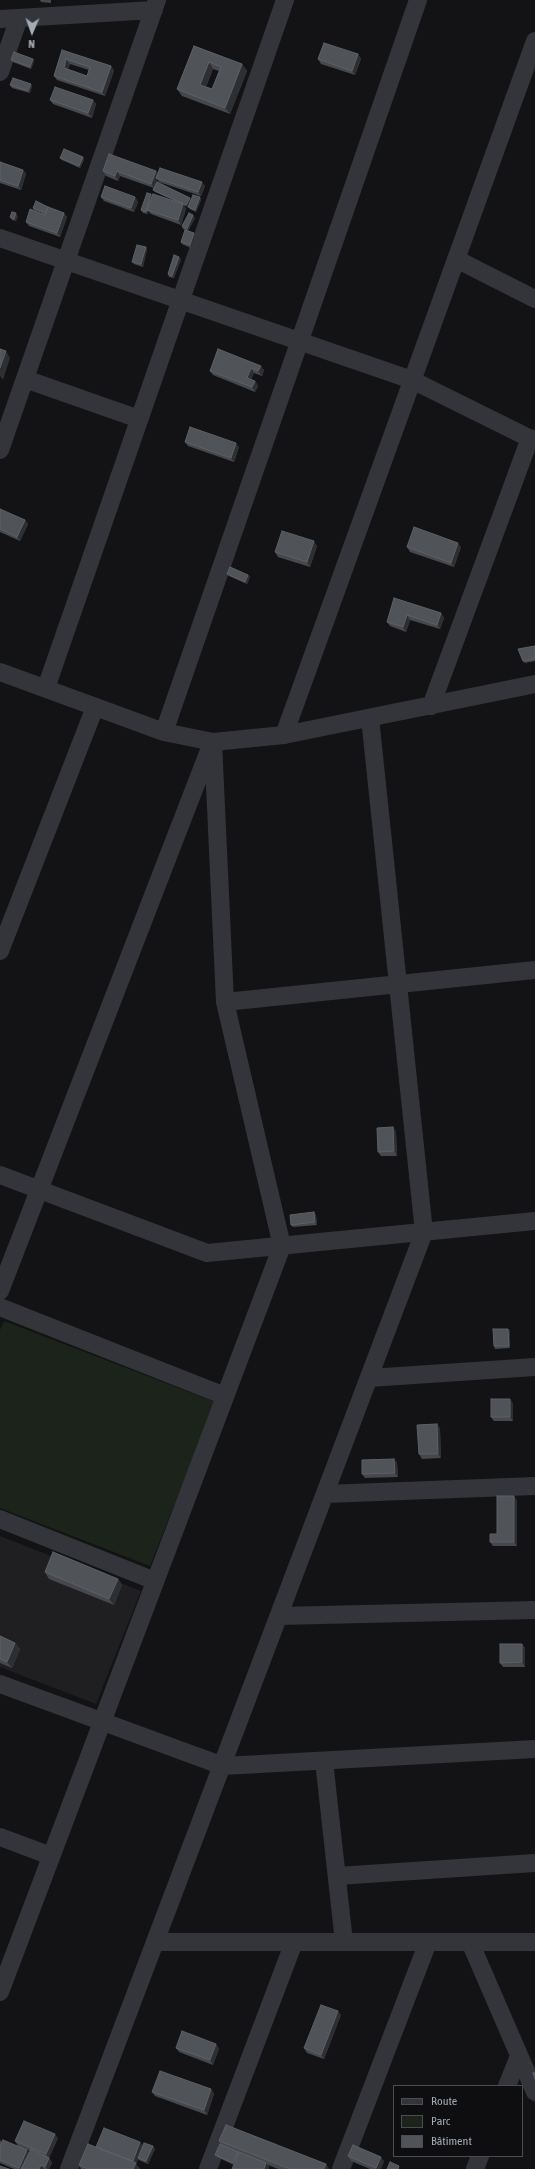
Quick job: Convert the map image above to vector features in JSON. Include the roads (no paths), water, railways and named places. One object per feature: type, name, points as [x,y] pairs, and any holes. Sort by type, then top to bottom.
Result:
[{"type":"street","points":[[46,688],[285,0]]},
{"type":"street","points":[[164,732],[418,0]]},
{"type":"street","points":[[0,19],[19,18],[93,7],[155,5],[0,450]]},
{"type":"street","points":[[0,72],[19,18]]},
{"type":"street","points":[[284,735],[535,41]]},
{"type":"street","points":[[0,238],[412,380],[532,440],[431,706]]},
{"type":"street","points":[[456,260],[535,299]]},
{"type":"street","points":[[25,378],[139,419]]},
{"type":"street","points":[[0,672],[164,732],[213,742],[284,735],[535,684]]},
{"type":"street","points":[[0,951],[95,707]]},
{"type":"street","points":[[69,2169],[223,1766],[424,1232],[370,718]]},
{"type":"street","points":[[0,1992],[3,1974],[51,1856],[282,1246],[225,1002],[213,742]]},
{"type":"street","points":[[0,1291],[213,742]]},
{"type":"street","points":[[225,1002],[535,970]]},
{"type":"street","points":[[0,1175],[207,1253],[535,1221]]},
{"type":"street","points":[[0,1307],[225,1396]]},
{"type":"street","points":[[369,1378],[535,1367]]},
{"type":"street","points":[[325,1494],[535,1486]]},
{"type":"street","points":[[0,1519],[155,1581]]},
{"type":"street","points":[[279,1616],[535,1610]]},
{"type":"street","points":[[0,1684],[223,1766],[535,1749]]},
{"type":"street","points":[[324,1760],[344,1942]]},
{"type":"street","points":[[0,1837],[51,1856]]},
{"type":"street","points":[[337,1876],[535,1863]]},
{"type":"street","points":[[156,1942],[535,1942]]},
{"type":"street","points":[[208,2169],[294,1942]]},
{"type":"street","points":[[341,2169],[428,1942]]},
{"type":"street","points":[[470,1942],[527,2066],[535,2092]]},
{"type":"street","points":[[508,2085],[527,2066]]},
{"type":"street","points":[[475,2169],[480,2157]]}]
